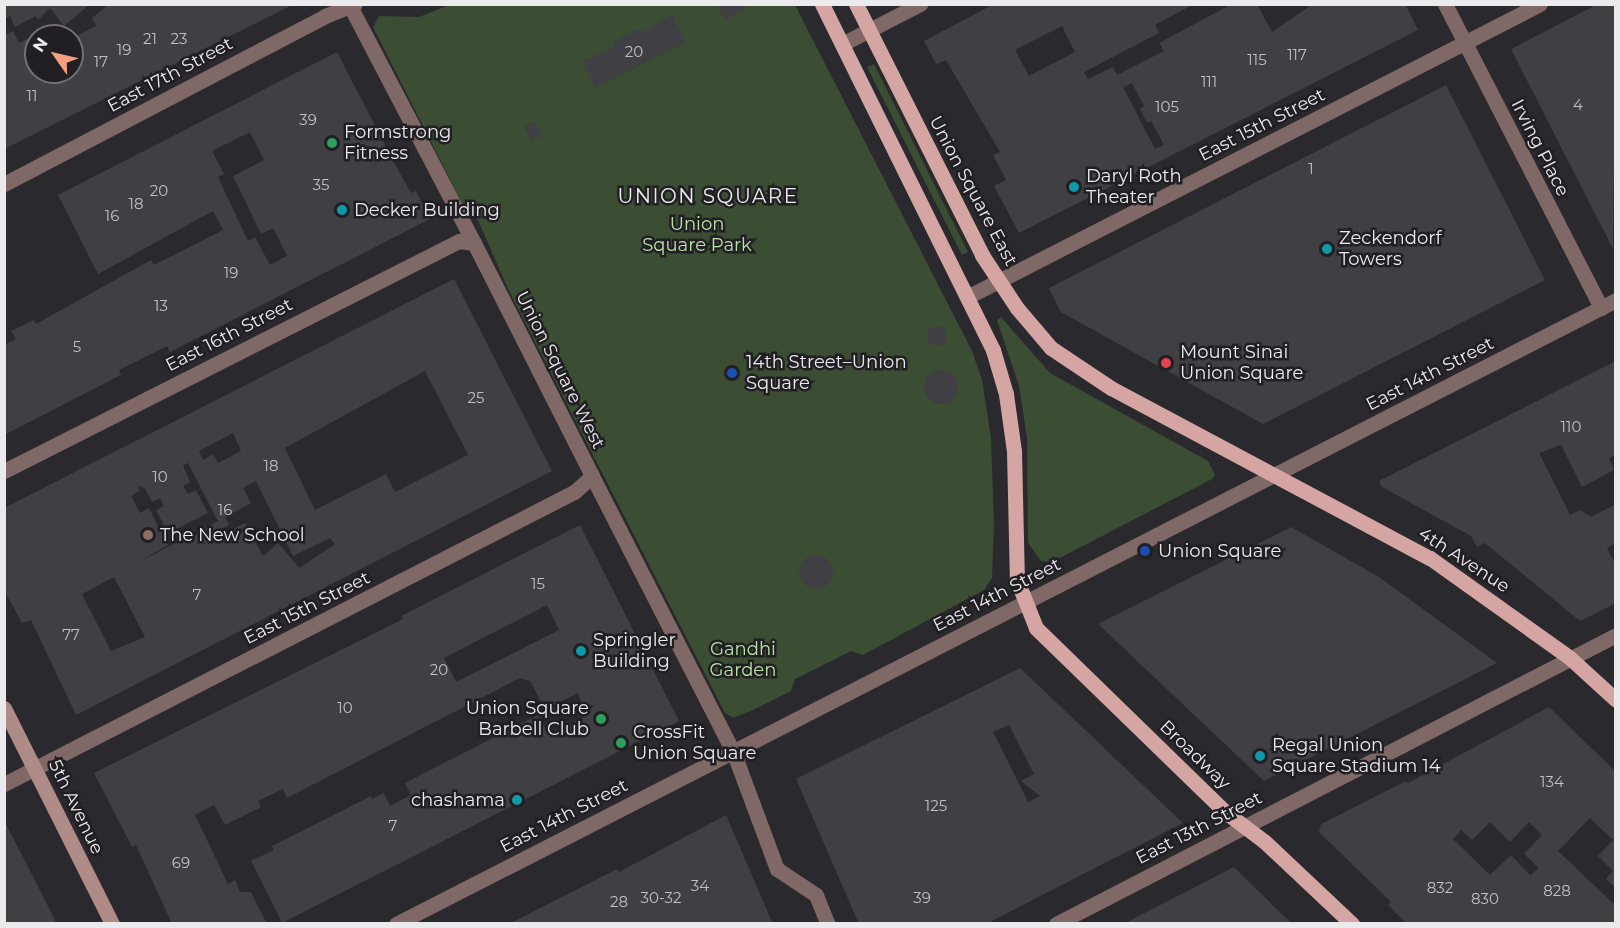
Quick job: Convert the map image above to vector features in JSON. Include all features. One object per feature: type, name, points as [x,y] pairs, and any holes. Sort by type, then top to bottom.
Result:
[{"type":"main road","points":[[822,4],[969,296],[993,350],[1006,394],[1014,451],[1015,566],[1025,603]]},
{"type":"main road","name":"Union Square East","points":[[856,4],[978,249],[1031,326],[1066,360],[1277,475]]},
{"type":"main road","name":"4th Avenue","points":[[1277,475],[1430,558],[1570,658],[1616,700]]},
{"type":"main road","name":"Broadway","points":[[1025,603],[1036,628],[1050,644],[1224,811],[1246,826],[1352,924]]},
{"type":"main road","name":"5th Avenue","points":[[4,708],[112,924]]},
{"type":"street","points":[[842,44],[920,4]]},
{"type":"street","name":"Irving Place","points":[[1445,4],[1600,308]]},
{"type":"street","name":"East 15th Street","points":[[969,296],[1540,4]]},
{"type":"street","name":"East 17th Street","points":[[4,184],[351,5]]},
{"type":"street","name":"Union Square West","points":[[351,5],[733,751],[777,869],[816,895],[828,924]]},
{"type":"street","name":"East 16th Street","points":[[4,471],[448,244],[474,243]]},
{"type":"street","name":"East 14th Street","points":[[396,924],[1616,300]]},
{"type":"street","name":"East 15th Street","points":[[4,784],[36,770],[574,492],[592,476]]},
{"type":"street","name":"East 13th Street","points":[[1056,924],[1616,635]]},
{"type":"green space","name":"Union Square Park","points":[[449,5],[795,5],[972,351],[982,380],[991,438],[994,523],[992,578],[984,590],[863,655],[851,651],[795,679],[791,691],[753,710],[733,718],[725,713],[508,289],[478,220],[464,207],[373,27],[379,16],[419,17]]},
{"type":"green space","points":[[874,64],[968,252],[962,255],[867,67]]},
{"type":"green space","points":[[1001,317],[1050,373],[1208,461],[1215,475],[1212,479],[1052,562],[1041,561],[1028,543],[1027,438],[1019,386],[997,320]]},
{"type":"building","points":[[4,4],[90,4],[66,24],[62,24],[50,8],[38,20],[36,16],[15,27],[10,16],[4,19]]},
{"type":"building","points":[[109,4],[294,4],[4,149],[4,35],[13,31],[19,43],[24,40],[24,84],[84,84],[84,32],[96,26],[92,18]]},
{"type":"building","points":[[716,4],[743,4],[746,9],[725,20]]},
{"type":"building","points":[[994,4],[1194,4],[1155,25],[1159,33],[1084,72],[1088,79],[1113,67],[1117,75],[1164,51],[1159,43],[1232,4],[1257,4],[1272,32],[1313,4],[1405,4],[1418,30],[1019,233],[994,186],[1006,180],[993,155],[1000,152],[946,60],[936,64],[924,41]],"holes":[[[1062,26],[1075,52],[1029,76],[1015,50]],[[1120,81],[1124,87],[1132,83],[1144,106],[1140,109],[1147,123],[1151,121],[1164,145],[1155,149]]]},
{"type":"building","points":[[1598,4],[1616,4],[1613,249],[1511,49]]},
{"type":"building","points":[[672,15],[686,42],[595,88],[582,61],[615,47],[613,42],[638,29],[641,33]]},
{"type":"building","points":[[337,52],[411,193],[416,191],[430,219],[170,352],[167,346],[119,370],[121,375],[4,435],[4,345],[16,339],[11,331],[34,320],[36,324],[151,260],[154,265],[223,230],[213,211],[98,274],[58,195]],"holes":[[[250,132],[264,160],[233,176],[261,234],[273,228],[287,256],[270,265],[255,237],[248,241],[218,177],[224,174],[212,151]]]},
{"type":"building","name":"Zeckendorf Towers","points":[[1446,85],[1545,280],[1263,424],[1061,312],[1049,288]]},
{"type":"building","points":[[535,121],[542,136],[532,141],[524,127]]},
{"type":"building","points":[[454,279],[552,471],[76,715],[31,620],[22,623],[4,590],[4,508]],"holes":[[[425,371],[468,455],[395,492],[386,474],[315,510],[285,448]],[[233,433],[241,451],[218,463],[213,454],[203,460],[199,451]],[[188,463],[218,521],[137,563],[168,545],[149,508],[140,513],[131,496],[140,491],[138,486],[145,488],[152,502],[160,498],[164,506],[156,510],[168,533],[208,513],[196,490],[188,494],[183,486],[190,482],[183,465]],[[256,481],[293,556],[330,538],[335,544],[299,568],[278,543],[263,556],[245,523],[226,533],[223,528],[229,525],[225,517],[251,503],[243,488]],[[114,577],[145,637],[111,651],[82,594]]]},
{"type":"building","points":[[937,326],[944,329],[947,336],[944,343],[937,346],[930,343],[927,336],[930,329]]},
{"type":"building","points":[[1616,361],[1616,455],[1609,458],[1614,470],[1582,487],[1561,445],[1539,453],[1570,515],[1580,510],[1591,517],[1616,504],[1616,543],[1607,548],[1616,565],[1616,603],[1580,621],[1485,543],[1477,547],[1471,536],[1382,487],[1379,481]]},
{"type":"building","points":[[941,370],[953,375],[958,387],[953,399],[941,404],[929,399],[924,387],[929,375]]},
{"type":"building","points":[[580,525],[679,721],[282,923],[251,861],[274,850],[272,846],[371,796],[372,799],[384,793],[390,806],[411,795],[405,783],[538,715],[548,735],[586,716],[578,693],[545,709],[530,681],[520,678],[287,798],[283,789],[258,801],[261,807],[225,825],[214,805],[195,815],[228,884],[235,880],[240,892],[251,892],[267,924],[172,924],[136,845],[132,847],[94,773],[403,619],[401,616]],"holes":[[[547,605],[559,630],[456,682],[444,658]]]},
{"type":"building","points":[[1291,527],[1379,577],[1497,663],[1264,781],[1098,624]]},
{"type":"building","points":[[816,555],[828,560],[833,572],[828,584],[816,589],[804,584],[799,572],[804,560]]},
{"type":"building","points":[[1020,668],[1183,823],[986,924],[859,924],[796,779]],"holes":[[[1009,725],[1034,774],[1021,781],[1040,796],[1028,802],[993,732]]]},
{"type":"building","points":[[1549,707],[1616,772],[1616,888],[1606,879],[1613,871],[1598,856],[1613,840],[1590,818],[1558,851],[1616,906],[1616,924],[1407,924],[1388,905],[1391,902],[1319,832],[1321,824],[1406,781],[1408,783]],"holes":[[[1490,822],[1510,842],[1529,822],[1542,835],[1524,854],[1539,868],[1530,875],[1511,855],[1490,875],[1453,839],[1461,830],[1472,840]]]},
{"type":"building","points":[[726,815],[773,924],[509,924],[617,869],[619,872]]},
{"type":"building","points":[[4,820],[54,918],[56,924],[4,924]]},
{"type":"building","points":[[1234,867],[1292,924],[1125,924],[1131,920]]},
{"type":"place","name":"Formstrong Fitness","points":[[332,143]]},
{"type":"place","name":"Daryl Roth Theater","points":[[1074,187]]},
{"type":"place","name":"Decker Building","points":[[342,210]]},
{"type":"place","name":"Zeckendorf Towers","points":[[1327,249]]},
{"type":"place","name":"Mount Sinai Union Square","points":[[1166,363]]},
{"type":"place","name":"14th Street–Union Square","points":[[732,373]]},
{"type":"place","name":"The New School","points":[[148,535]]},
{"type":"place","name":"Union Square","points":[[1145,551]]},
{"type":"place","name":"Springler Building","points":[[581,651]]},
{"type":"place","name":"Union Square Barbell Club","points":[[601,719]]},
{"type":"place","name":"CrossFit Union Square","points":[[621,743]]},
{"type":"place","name":"Regal Union Square Stadium 14","points":[[1260,756]]},
{"type":"place","name":"chashama","points":[[517,800]]},
{"type":"district","name":"UNION SQUARE","points":[[708,196]]},
{"type":"park label","name":"Gandhi Garden","points":[[743,660]]}]
